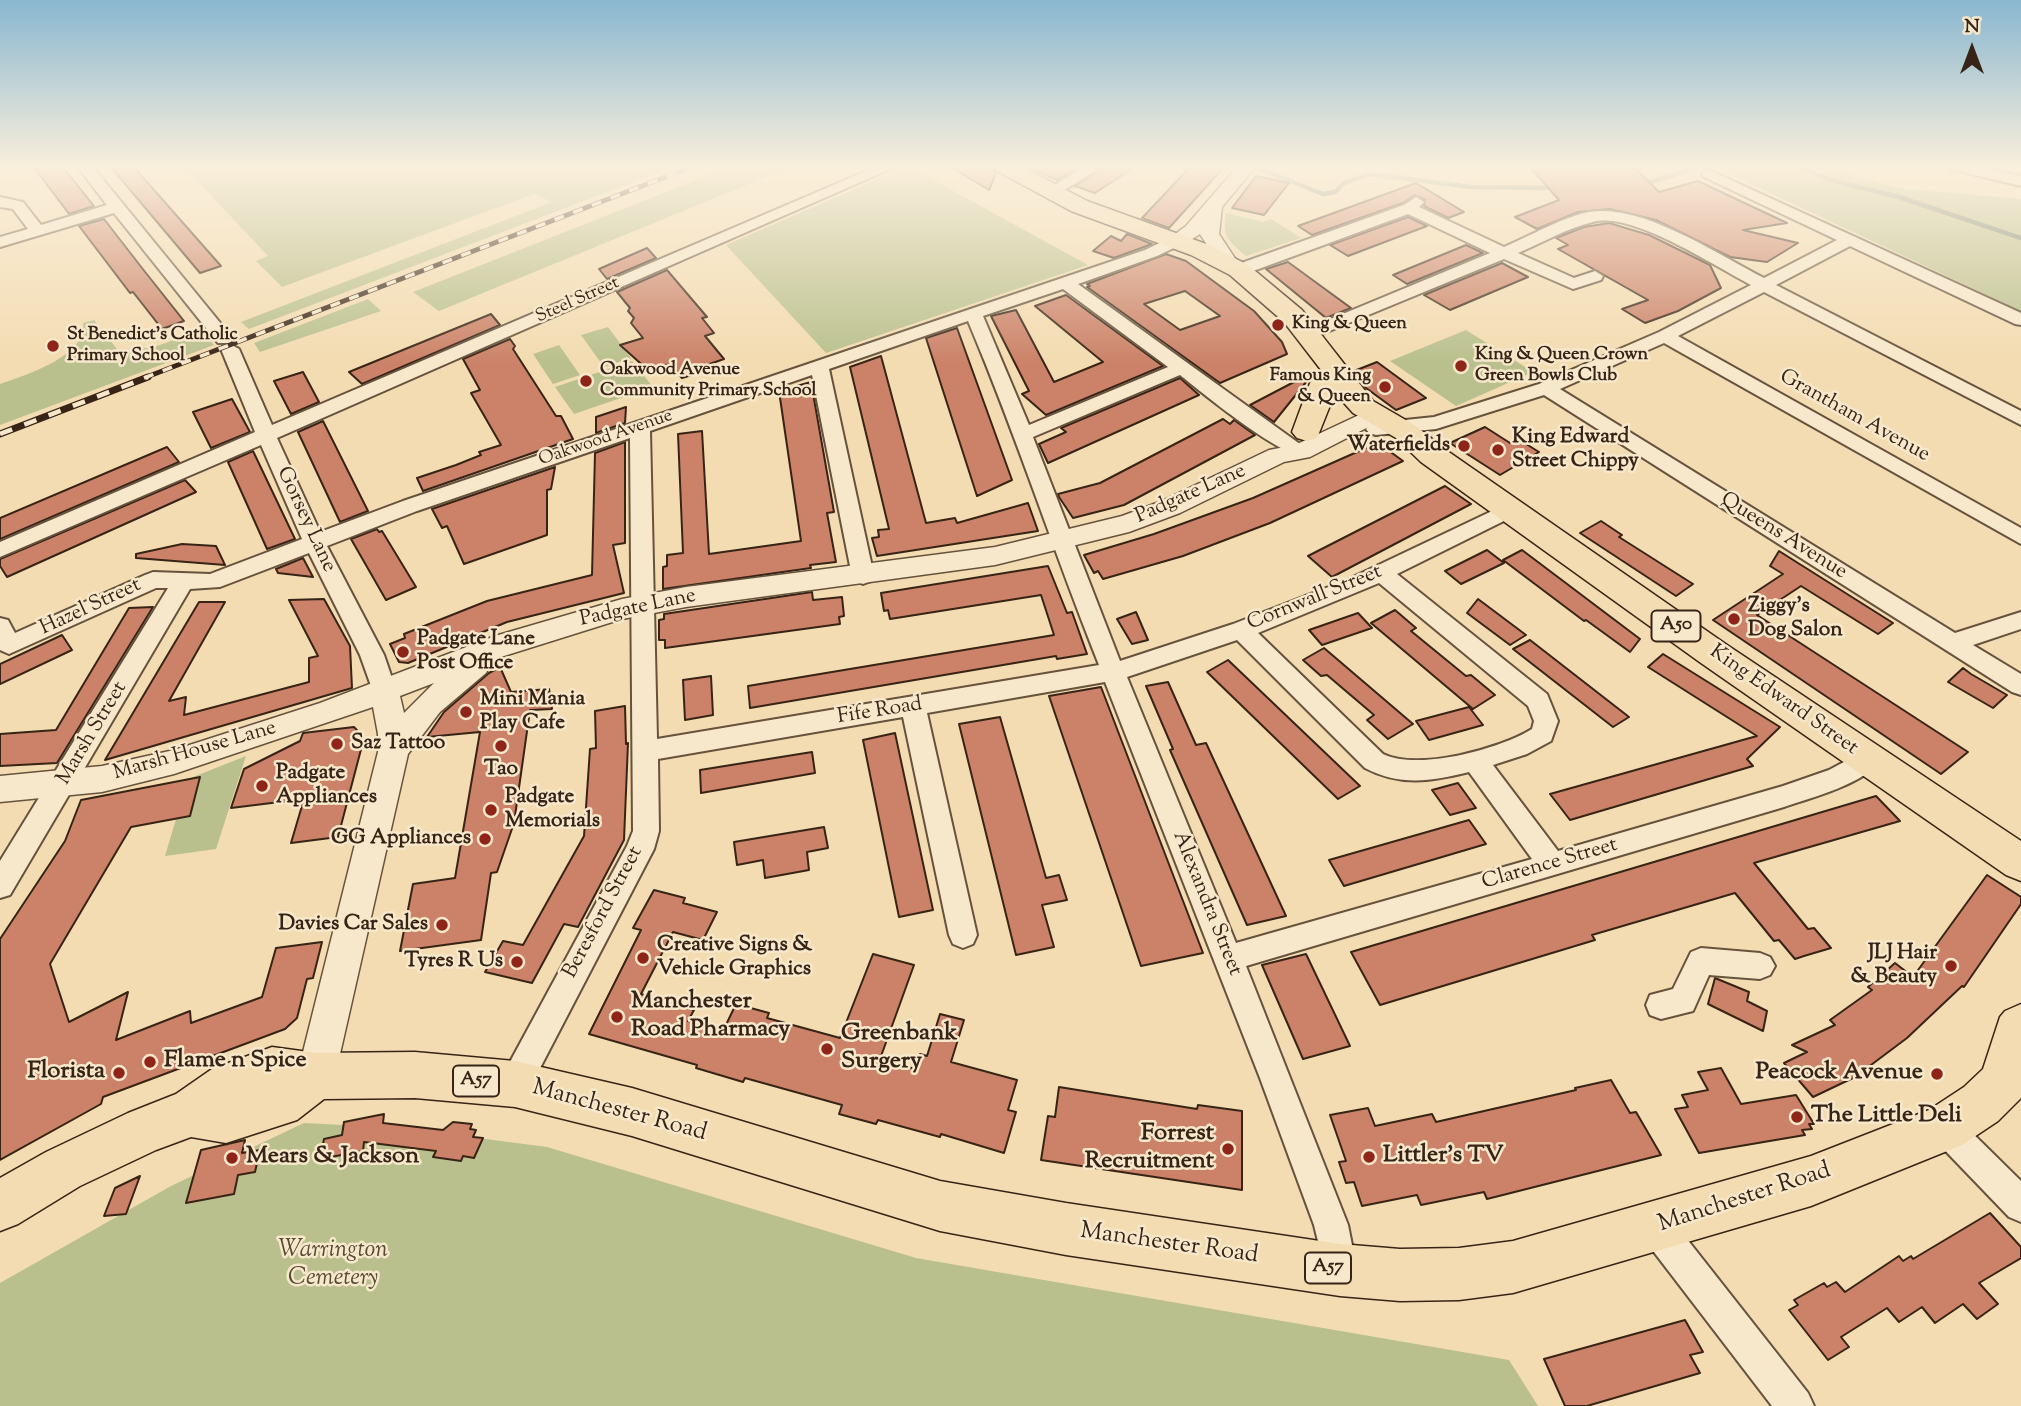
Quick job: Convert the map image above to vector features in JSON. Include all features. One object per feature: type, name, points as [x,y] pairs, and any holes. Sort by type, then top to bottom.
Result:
[{"type":"main road","name":"A50","points":[[1148,232],[1177,241],[1234,267],[1283,306],[1310,334],[1336,399],[1377,421]]},
{"type":"main road","points":[[1293,446],[1325,371]]},
{"type":"main road","name":"King Edward Street","points":[[1377,421],[1511,509],[2021,863]]},
{"type":"main road","name":"Manchester Road","points":[[316,1076],[415,1075],[515,1084],[632,1112],[940,1206],[1066,1229],[1340,1270],[1424,1275],[1459,1274],[1513,1267],[1811,1181],[1945,1128],[1981,1104],[2012,1077],[2016,1032],[2021,1026]]},
{"type":"main road","points":[[0,1206],[63,1169],[145,1130],[191,1113],[226,1119],[280,1103],[316,1076]]},
{"type":"street","points":[[0,242],[36,232]]},
{"type":"street","name":"Gorsey Lane","points":[[137,232],[227,344],[238,363],[266,435],[315,544],[372,655],[384,690]]},
{"type":"street","name":"Steel Street","points":[[0,550],[738,232]]},
{"type":"street","points":[[1177,241],[1191,232]]},
{"type":"street","points":[[1209,232],[1234,267],[1336,232]]},
{"type":"street","points":[[1453,232],[1573,285],[1595,276]]},
{"type":"street","points":[[1310,334],[1555,232]]},
{"type":"street","points":[[1662,232],[2021,419]]},
{"type":"street","points":[[1832,232],[2021,320]]},
{"type":"street","points":[[1377,421],[1436,423],[1546,388],[1665,337],[1850,240]]},
{"type":"street","name":"Oakwood Avenue","points":[[315,544],[410,506],[1152,253],[1177,241]]},
{"type":"street","points":[[1065,282],[1293,446]]},
{"type":"street","name":"Alexandra Street","points":[[973,313],[1004,384],[1061,541],[1228,958],[1331,1225],[1340,1270]]},
{"type":"street","name":"Grantham Avenue","points":[[1665,337],[2021,537]]},
{"type":"street","points":[[819,365],[863,576]]},
{"type":"street","points":[[1021,435],[1181,368]]},
{"type":"street","name":"Queens Avenue","points":[[1546,388],[2021,685]]},
{"type":"street","name":"Padgate Lane","points":[[384,690],[505,643],[643,605],[863,576],[995,555],[1129,523],[1171,507],[1293,446],[1377,421]]},
{"type":"street","name":"Beresford Street","points":[[515,1084],[575,966],[640,849],[646,831],[640,427]]},
{"type":"street","name":"Cornwall Street","points":[[1113,672],[1241,629],[1381,573],[1511,509]]},
{"type":"street","name":"Hazel Street","points":[[0,626],[9,645],[153,580],[212,582],[315,544]]},
{"type":"street","points":[[1241,629],[1374,761],[1386,767],[1424,772],[1475,760],[1531,743],[1540,737],[1546,721],[1538,701],[1381,573]]},
{"type":"street","name":"Marsh Street","points":[[0,886],[184,581]]},
{"type":"street","points":[[1952,643],[2021,620]]},
{"type":"street","points":[[393,752],[404,732],[439,693],[505,643]]},
{"type":"street","name":"Fife Road","points":[[646,751],[1113,672]]},
{"type":"street","points":[[316,1076],[393,752],[393,734],[384,690]]},
{"type":"street","name":"Marsh House Lane","points":[[0,789],[102,779],[174,762],[317,716],[384,690]]},
{"type":"street","points":[[913,706],[963,935]]},
{"type":"street","name":"Clarence Street","points":[[1228,958],[1829,781],[1868,759]]},
{"type":"street","points":[[1475,760],[1552,864]]},
{"type":"street","points":[[1661,1005],[1682,1000],[1701,961],[1760,966]]},
{"type":"street","points":[[1945,1128],[2021,1205]]},
{"type":"street","points":[[1656,1227],[1795,1406]]},
{"type":"green space","points":[[245,232],[432,232],[282,287],[256,261],[268,256]]},
{"type":"green space","points":[[475,232],[504,232],[249,329],[241,322]]},
{"type":"green space","points":[[566,232],[633,232],[439,311],[413,292]]},
{"type":"green space","points":[[757,232],[1027,232],[1088,265],[826,353],[726,245]]},
{"type":"green space","points":[[1291,232],[1301,238],[1246,256],[1226,233]]},
{"type":"green space","points":[[1852,232],[2021,232],[2021,311]]},
{"type":"green space","points":[[368,299],[381,311],[260,352],[254,343]]},
{"type":"green space","points":[[94,320],[120,353],[157,346],[202,330],[214,345],[0,425],[0,384],[38,370],[65,355],[82,335],[83,323]]},
{"type":"green space","points":[[608,327],[631,358],[604,367],[581,335]]},
{"type":"green space","name":"King & Queen Crown Green Bowls Club","points":[[1466,330],[1533,372],[1456,406],[1390,361]]},
{"type":"green space","points":[[559,345],[580,375],[553,384],[533,354]]},
{"type":"green space","points":[[632,361],[653,387],[574,414],[555,387]]},
{"type":"green space","points":[[246,756],[216,849],[165,856],[188,779]]},
{"type":"green space","name":"Warrington Cemetery","points":[[304,1123],[401,1128],[547,1147],[916,1258],[1509,1360],[1538,1406],[0,1406],[0,1283],[171,1186]]},
{"type":"building","points":[[83,232],[114,232],[184,321],[162,329],[133,292],[130,293]]},
{"type":"building","points":[[165,232],[191,232],[221,266],[200,273]]},
{"type":"building","points":[[1367,232],[1412,232],[1348,256],[1330,245]]},
{"type":"building","points":[[1572,232],[1638,232],[1649,235],[1710,265],[1721,288],[1678,311],[1645,323],[1622,309],[1648,300],[1558,249],[1568,245],[1556,238]]},
{"type":"building","points":[[1679,232],[1750,232],[1798,243],[1767,262],[1730,257]]},
{"type":"building","points":[[1127,234],[1152,244],[1114,258],[1093,251],[1111,236],[1121,241]]},
{"type":"building","points":[[1466,245],[1483,253],[1407,284],[1393,275]]},
{"type":"building","points":[[647,248],[656,258],[607,279],[599,269]]},
{"type":"building","points":[[1166,254],[1186,261],[1254,311],[1282,342],[1287,354],[1220,383],[1087,287],[1090,286],[1087,284]],"holes":[[[1185,291],[1220,316],[1180,330],[1144,304]]]},
{"type":"building","points":[[1288,262],[1351,308],[1326,318],[1266,269]]},
{"type":"building","points":[[1502,263],[1528,277],[1450,310],[1424,295]]},
{"type":"building","points":[[667,270],[707,317],[702,318],[714,333],[705,336],[724,359],[704,366],[708,370],[682,378],[670,364],[649,371],[620,345],[643,338],[631,323],[634,318],[628,311],[630,308],[617,292]]},
{"type":"building","points":[[1066,295],[1163,366],[1046,415],[1022,394],[1029,391],[991,316],[1016,310],[1054,382],[1103,362],[1035,306]]},
{"type":"building","points":[[491,314],[500,325],[362,384],[349,372]]},
{"type":"building","points":[[957,328],[1012,480],[977,496],[926,338]]},
{"type":"building","points":[[510,339],[515,346],[513,349],[556,416],[561,416],[573,439],[423,491],[417,478],[456,465],[481,455],[479,452],[501,445],[471,393],[480,390],[463,359]]},
{"type":"building","points":[[881,356],[926,523],[955,518],[957,523],[1028,503],[1038,531],[877,556],[872,538],[879,537],[878,530],[889,529],[850,367]]},
{"type":"building","name":"Famous King & Queen","points":[[1377,362],[1426,398],[1396,410],[1366,388],[1354,371]]},
{"type":"building","points":[[1315,371],[1274,422],[1250,405]]},
{"type":"building","points":[[303,372],[319,402],[291,414],[274,381]]},
{"type":"building","points":[[1180,378],[1199,395],[1048,463],[1039,444],[1066,432],[1061,428]]},
{"type":"building","points":[[811,382],[834,512],[827,513],[836,562],[663,589],[663,567],[667,566],[667,555],[683,553],[678,434],[702,431],[709,554],[801,541],[779,391]]},
{"type":"building","points":[[232,399],[250,432],[211,448],[193,412]]},
{"type":"building","points":[[626,407],[625,423],[596,433],[596,417]]},
{"type":"building","points":[[1223,419],[1230,424],[1234,420],[1255,435],[1124,505],[1073,518],[1059,497],[1058,494],[1100,483]]},
{"type":"building","points":[[323,421],[368,511],[340,522],[298,432]]},
{"type":"building","points":[[1485,427],[1510,443],[1518,439],[1539,452],[1500,475],[1450,443]]},
{"type":"building","points":[[625,442],[625,543],[613,545],[624,593],[507,622],[408,663],[399,662],[390,644],[405,638],[404,634],[487,601],[592,575],[595,453]]},
{"type":"building","points":[[1375,444],[1381,445],[1403,461],[1270,523],[1183,556],[1103,579],[1098,571],[1094,573],[1084,555],[1154,534],[1253,498]]},
{"type":"building","points":[[167,447],[179,462],[0,539],[0,518]]},
{"type":"building","points":[[253,451],[295,539],[267,549],[228,462]]},
{"type":"building","points":[[555,467],[551,489],[547,490],[547,535],[464,564],[447,526],[442,528],[432,509]]},
{"type":"building","points":[[185,480],[196,492],[7,577],[0,566],[0,559]]},
{"type":"building","points":[[1445,486],[1471,504],[1332,577],[1308,556]]},
{"type":"building","points":[[1601,521],[1622,535],[1619,537],[1693,584],[1676,596],[1580,533]]},
{"type":"building","points":[[377,529],[382,531],[416,587],[386,600],[351,539]]},
{"type":"building","points":[[182,544],[216,546],[225,565],[136,558],[136,554]]},
{"type":"building","points":[[1487,550],[1504,563],[1461,584],[1445,571]]},
{"type":"building","points":[[1522,550],[1640,639],[1630,652],[1503,560]]},
{"type":"building","points":[[1779,551],[1893,623],[1878,634],[1801,586],[1757,615],[1968,752],[1941,774],[1713,620],[1783,574],[1770,566]]},
{"type":"building","points":[[303,558],[313,577],[278,573],[276,569]]},
{"type":"building","points":[[1048,566],[1067,613],[1072,612],[1087,654],[1057,659],[1056,656],[750,708],[748,686],[1054,635],[1041,595],[890,619],[888,610],[884,611],[881,593]]},
{"type":"building","points":[[812,592],[813,600],[842,597],[844,616],[839,617],[840,624],[665,648],[665,640],[659,640],[659,620],[664,619],[664,614]]},
{"type":"building","points":[[324,599],[350,646],[352,688],[105,760],[199,602],[225,602],[169,701],[186,697],[184,715],[309,682],[309,658],[318,656],[289,600]]},
{"type":"building","points":[[1478,599],[1526,635],[1510,645],[1467,613]]},
{"type":"building","points":[[153,607],[57,763],[0,766],[0,734],[56,730],[129,608]]},
{"type":"building","points":[[1395,610],[1416,628],[1411,631],[1466,676],[1471,675],[1495,695],[1473,709],[1371,623]]},
{"type":"building","points":[[1136,612],[1148,640],[1132,644],[1117,619]]},
{"type":"building","points":[[1358,613],[1372,628],[1322,645],[1309,630]]},
{"type":"building","points":[[62,635],[72,650],[0,684],[0,664]]},
{"type":"building","points":[[1530,640],[1629,717],[1613,727],[1513,649]]},
{"type":"building","points":[[1324,648],[1413,724],[1388,739],[1367,720],[1374,715],[1327,675],[1321,676],[1303,660]]},
{"type":"building","points":[[1663,654],[1780,727],[1747,759],[1753,766],[1570,820],[1550,794],[1757,736],[1648,667]]},
{"type":"building","points":[[1228,660],[1360,786],[1338,799],[1207,672]]},
{"type":"building","points":[[500,667],[511,692],[549,689],[552,709],[530,710],[514,823],[497,872],[491,873],[481,940],[400,951],[413,884],[455,878],[480,732],[427,737],[444,712],[489,673]]},
{"type":"building","points":[[1963,668],[2007,695],[1993,708],[1948,682]]},
{"type":"building","points":[[711,676],[713,715],[685,720],[683,680]]},
{"type":"building","points":[[1168,682],[1196,745],[1206,743],[1286,916],[1247,925],[1170,750],[1173,749],[1146,686]]},
{"type":"building","points":[[1101,687],[1203,953],[1141,966],[1049,696]]},
{"type":"building","points":[[625,706],[626,744],[628,743],[624,840],[578,927],[564,924],[532,983],[485,972],[503,941],[523,945],[584,836],[590,749],[596,748],[595,711]]},
{"type":"building","points":[[1469,707],[1483,725],[1429,740],[1416,721]]},
{"type":"building","points":[[1000,717],[1046,878],[1059,875],[1067,900],[1042,905],[1054,947],[1016,955],[959,724]]},
{"type":"building","points":[[354,727],[364,738],[338,837],[291,843],[304,799],[231,808],[244,769],[300,741],[303,733]]},
{"type":"building","points":[[895,733],[933,910],[899,917],[863,740]]},
{"type":"building","points":[[812,752],[815,773],[701,793],[700,770]]},
{"type":"building","points":[[200,777],[190,816],[131,827],[50,964],[69,1022],[128,992],[116,1040],[190,1011],[191,1023],[262,997],[276,948],[322,942],[313,978],[307,979],[297,1018],[285,1029],[103,1097],[101,1104],[0,1160],[0,939],[65,841],[81,800]]},
{"type":"building","points":[[1458,783],[1476,808],[1450,815],[1432,790]]},
{"type":"building","points":[[1876,796],[1900,821],[1754,863],[1808,929],[1814,928],[1831,948],[1795,959],[1779,940],[1774,941],[1735,893],[1592,935],[1595,940],[1380,1005],[1351,952]]},
{"type":"building","points":[[1469,820],[1486,844],[1344,886],[1329,860]]},
{"type":"building","points":[[824,827],[828,848],[807,852],[809,870],[765,878],[763,860],[737,865],[734,842]]},
{"type":"building","points":[[1987,875],[2021,897],[2021,904],[1964,987],[1907,1038],[1855,1077],[1813,1097],[1784,1063],[1807,1052],[1792,1045],[1835,1025],[1830,1020],[1872,990],[1868,987],[1895,963],[1913,977]]},
{"type":"building","points":[[654,890],[685,898],[683,903],[717,912],[703,940],[673,932],[641,994],[694,1010],[688,1021],[723,1031],[736,1004],[769,1013],[767,1018],[840,1038],[873,954],[914,965],[880,1059],[915,1069],[920,1054],[927,1056],[940,1014],[964,1020],[951,1062],[1017,1080],[1008,1110],[1016,1112],[1004,1153],[941,1134],[940,1137],[878,1120],[876,1124],[839,1114],[842,1105],[745,1078],[743,1082],[696,1068],[697,1065],[589,1034],[641,930],[633,928]]},
{"type":"building","points":[[1306,954],[1350,1046],[1303,1059],[1262,965]]},
{"type":"building","points":[[1715,978],[1749,992],[1747,1001],[1767,1011],[1763,1031],[1708,1004]]},
{"type":"building","points":[[1721,1068],[1741,1104],[1796,1095],[1814,1124],[1809,1124],[1812,1129],[1802,1130],[1805,1135],[1699,1153],[1675,1109],[1688,1107],[1682,1095],[1708,1090],[1698,1072]]},
{"type":"building","points":[[1611,1080],[1630,1113],[1636,1112],[1661,1155],[1487,1199],[1484,1192],[1421,1205],[1417,1195],[1362,1206],[1354,1182],[1346,1183],[1339,1162],[1346,1161],[1330,1115],[1368,1108],[1375,1126],[1432,1114],[1436,1122]]},
{"type":"building","points":[[1059,1087],[1197,1109],[1198,1105],[1242,1111],[1242,1190],[1041,1160],[1048,1116],[1055,1117]]},
{"type":"building","points":[[384,1114],[383,1123],[443,1130],[453,1122],[472,1124],[470,1129],[476,1130],[473,1137],[483,1138],[474,1158],[463,1156],[461,1161],[433,1157],[436,1151],[364,1142],[363,1151],[320,1159],[324,1139],[342,1135],[344,1122]]},
{"type":"building","points":[[245,1140],[242,1153],[260,1150],[255,1172],[238,1175],[234,1194],[186,1203],[201,1150]]},
{"type":"building","points":[[140,1176],[126,1214],[104,1216],[115,1188]]},
{"type":"building","points":[[1990,1213],[2021,1247],[2021,1258],[1979,1283],[1998,1304],[1977,1319],[1963,1304],[1935,1323],[1922,1307],[1899,1322],[1887,1308],[1841,1337],[1849,1347],[1828,1360],[1789,1310],[1798,1305],[1794,1300],[1824,1283],[1827,1287],[1836,1282],[1845,1292],[1899,1256],[1903,1261],[1911,1256],[1913,1259]]},
{"type":"building","points":[[1685,1320],[1703,1352],[1690,1355],[1700,1373],[1587,1406],[1565,1406],[1544,1359]]},
{"type":"waterway","points":[[2002,232],[2021,238]]},
{"type":"railway","points":[[144,378],[524,232]]},
{"type":"railway","points":[[0,434],[148,377]]},
{"type":"place","name":"King & Queen","points":[[1278,325]]},
{"type":"place","name":"St Benedict's Catholic Primary School","points":[[53,346]]},
{"type":"place","name":"King & Queen Crown Green Bowls Club","points":[[1461,366]]},
{"type":"place","name":"Oakwood Avenue Community Primary School","points":[[586,381]]},
{"type":"place","name":"Famous King & Queen","points":[[1385,387]]},
{"type":"place","name":"Waterfields","points":[[1464,446]]},
{"type":"place","name":"King Edward Street Chippy","points":[[1498,450]]},
{"type":"place","name":"Ziggy's Dog Salon","points":[[1734,619]]},
{"type":"place","name":"Padgate Lane Post Office","points":[[403,652]]},
{"type":"place","name":"Mini Mania Play Cafe","points":[[466,712]]},
{"type":"place","name":"Saz Tattoo","points":[[337,744]]},
{"type":"place","name":"Tao","points":[[501,746]]},
{"type":"place","name":"Padgate Appliances","points":[[262,786]]},
{"type":"place","name":"Padgate Memorials","points":[[491,810]]},
{"type":"place","name":"GG Appliances","points":[[485,839]]},
{"type":"place","name":"Davies Car Sales","points":[[442,925]]},
{"type":"place","name":"Creative Signs & Vehicle Graphics","points":[[643,958]]},
{"type":"place","name":"Tyres R Us","points":[[517,962]]},
{"type":"place","name":"JLJ Hair & Beauty","points":[[1951,966]]},
{"type":"place","name":"Manchester Road Pharmacy","points":[[617,1017]]},
{"type":"place","name":"Greenbank Surgery","points":[[827,1049]]},
{"type":"place","name":"Flame n Spice","points":[[150,1062]]},
{"type":"place","name":"Florista","points":[[119,1073]]},
{"type":"place","name":"Peacock Avenue","points":[[1937,1074]]},
{"type":"place","name":"The Little Deli","points":[[1797,1117]]},
{"type":"place","name":"Forrest Recruitment","points":[[1228,1149]]},
{"type":"place","name":"Littler's TV","points":[[1369,1157]]},
{"type":"place","name":"Mears & Jackson","points":[[232,1158]]}]
